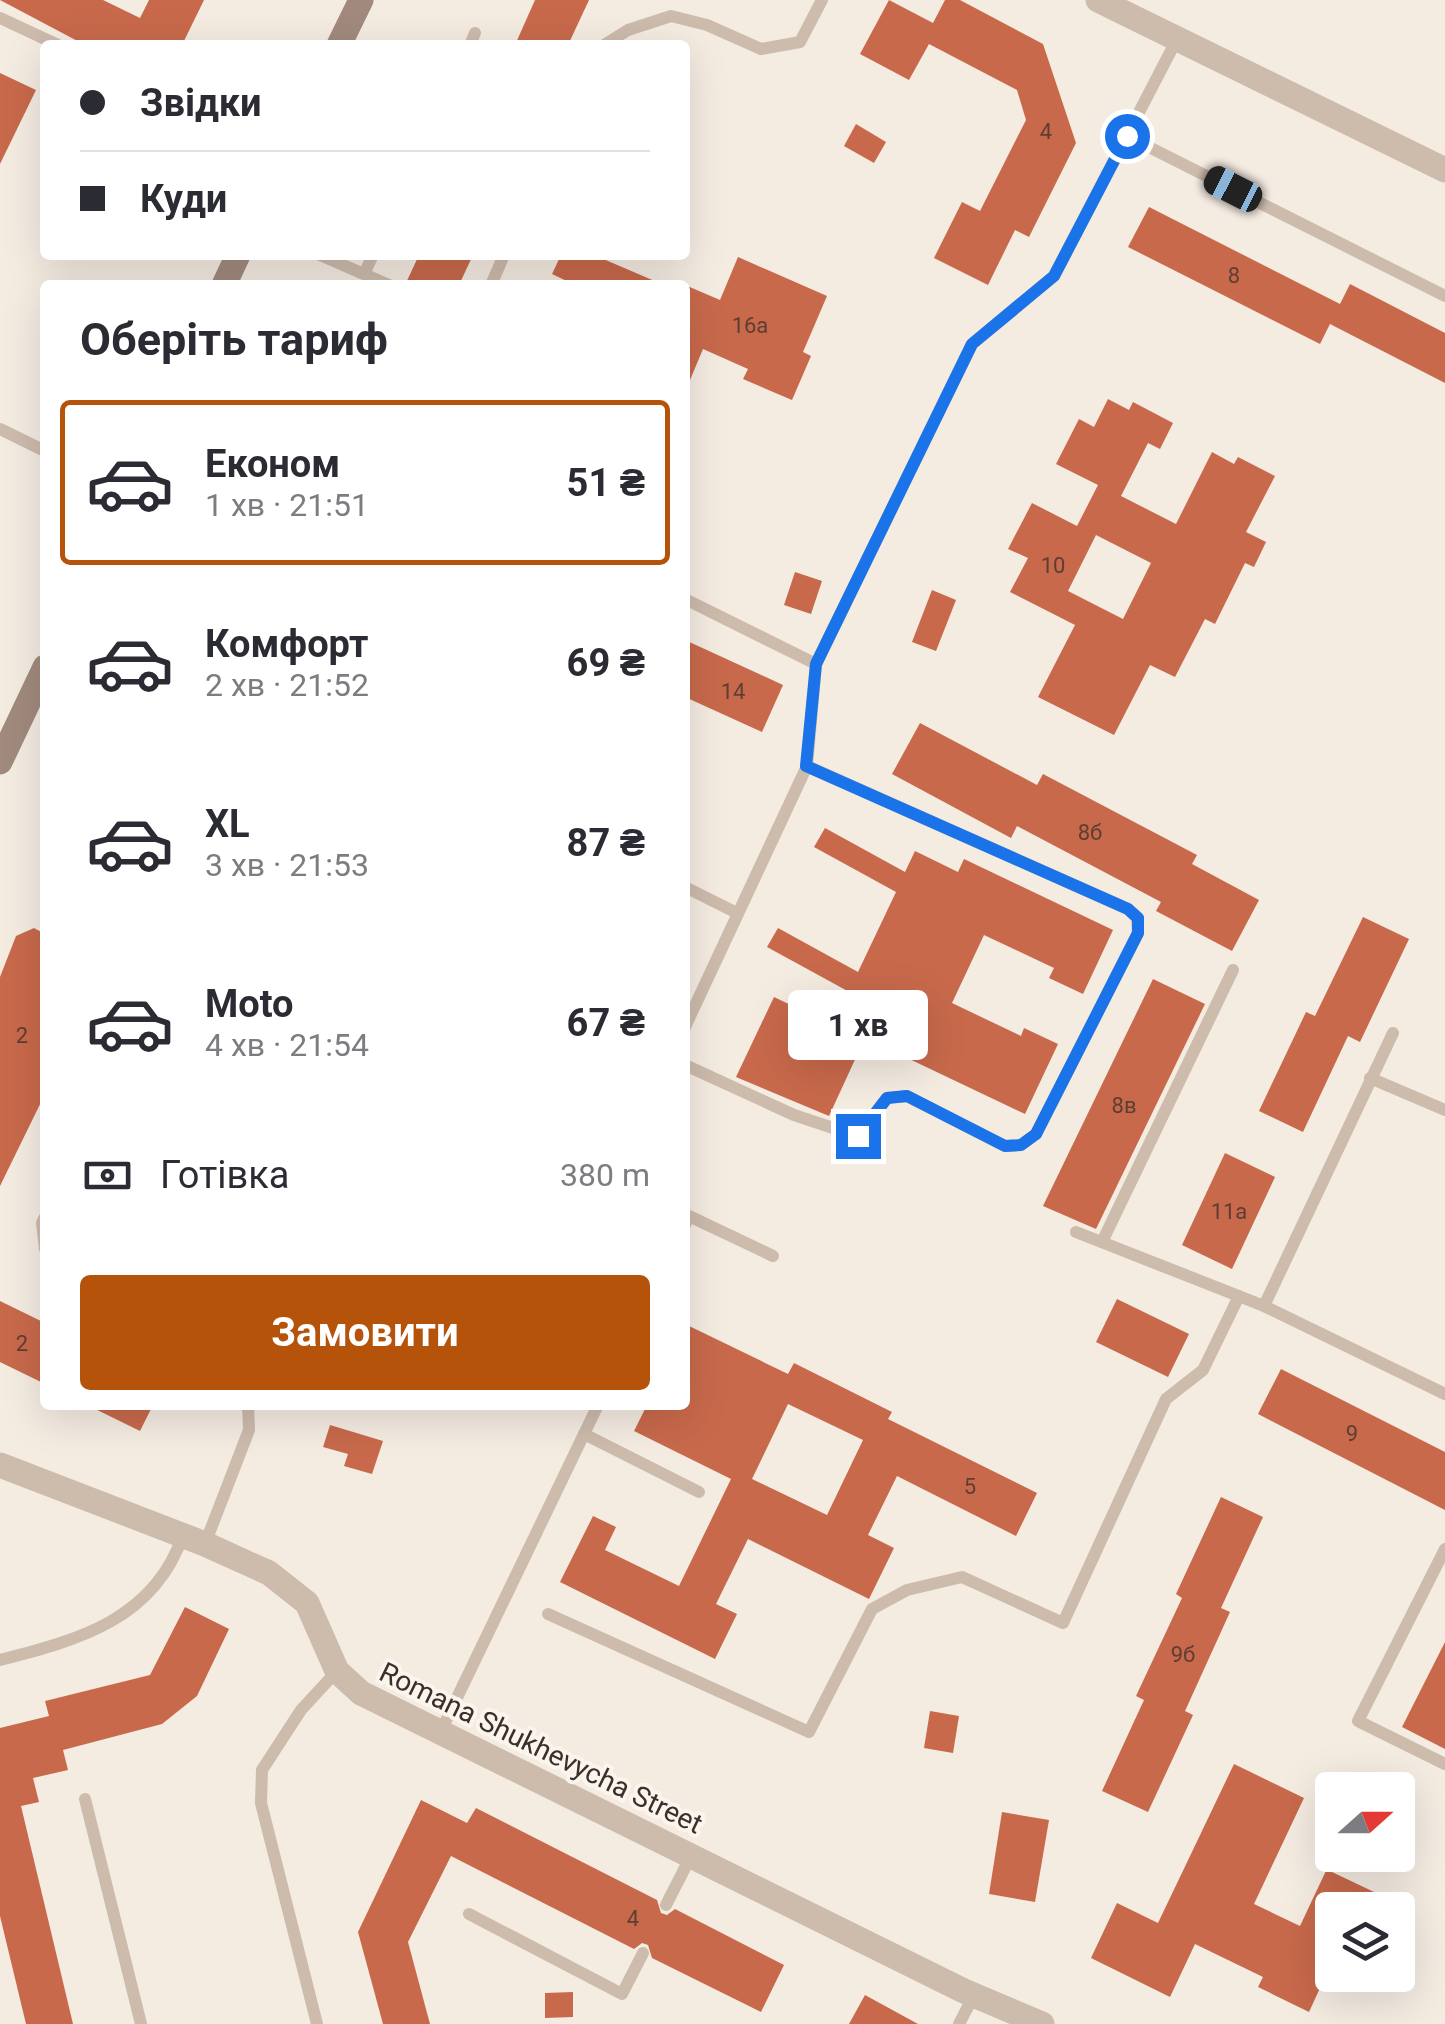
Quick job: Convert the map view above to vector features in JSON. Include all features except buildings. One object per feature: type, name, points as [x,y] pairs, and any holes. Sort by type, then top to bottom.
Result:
[{"type":"street","points":[[341,40],[360,0]]},
{"type":"street","points":[[1098,0],[1445,170]]},
{"type":"street","points":[[0,762],[37,705]]},
{"type":"street","name":"Romana Shukhevycha Street","points":[[0,1465],[269,1573],[307,1603],[337,1672],[360,1694],[974,1995],[1042,2024]]},
{"type":"lane","points":[[612,40],[628,30],[671,16],[707,25],[761,49],[800,42],[822,0]]},
{"type":"lane","points":[[0,18],[47,40]]},
{"type":"lane","points":[[690,1016],[806,766],[816,664],[972,344],[1054,276],[1176,41]]},
{"type":"lane","points":[[1127,136],[1445,296]]},
{"type":"lane","points":[[333,260],[380,280]]},
{"type":"lane","points":[[365,272],[371,260]]},
{"type":"lane","points":[[0,429],[40,449]]},
{"type":"lane","points":[[690,601],[816,664]]},
{"type":"lane","points":[[690,1066],[794,1115],[858,1136],[887,1098],[907,1096],[1005,1146],[1021,1145],[1036,1134],[1138,933],[1138,918],[1128,909],[806,766]]},
{"type":"lane","points":[[690,890],[737,913]]},
{"type":"lane","points":[[1102,1242],[1233,970]]},
{"type":"lane","points":[[1264,1306],[1393,1033]]},
{"type":"lane","points":[[1370,1078],[1445,1110]]},
{"type":"lane","points":[[690,1216],[773,1256]]},
{"type":"lane","points":[[1076,1232],[1264,1306],[1445,1394]]},
{"type":"lane","points":[[548,1614],[808,1732],[872,1609],[907,1590],[962,1577],[1064,1622],[1166,1399],[1203,1370],[1238,1296]]},
{"type":"lane","points":[[0,1660],[104,1628],[152,1590],[177,1552],[194,1540],[249,1430],[248,1410]]},
{"type":"lane","points":[[440,1733],[596,1410]]},
{"type":"lane","points":[[584,1434],[699,1492]]},
{"type":"lane","points":[[1445,1549],[1358,1722],[1445,1764]]},
{"type":"lane","points":[[317,2024],[261,1803],[262,1770],[301,1710],[337,1672]]},
{"type":"lane","points":[[85,1799],[141,2024]]},
{"type":"lane","points":[[666,1905],[691,1856]]},
{"type":"lane","points":[[469,1914],[622,1994],[642,1953]]},
{"type":"lane","points":[[959,2024],[974,1995]]},
{"type":"route","points":[[858,1136],[887,1098],[907,1096],[1005,1146],[1021,1145],[1036,1134],[1138,933],[1138,918],[1128,909],[806,766],[816,664],[972,344],[1054,276],[1127,136]]}]
